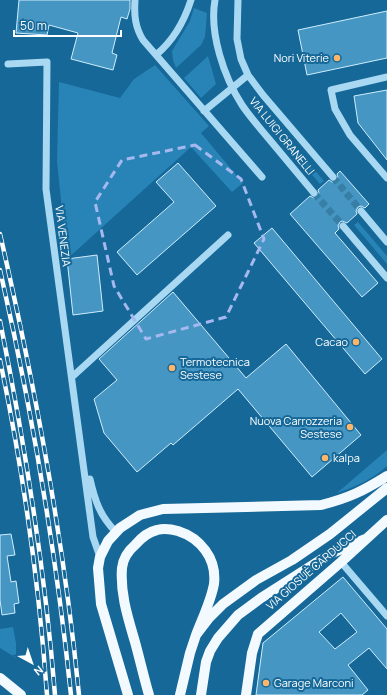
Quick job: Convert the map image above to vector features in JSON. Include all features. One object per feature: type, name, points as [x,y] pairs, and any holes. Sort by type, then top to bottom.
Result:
[{"type":"main road","points":[[128,695],[101,604],[98,568],[100,557],[108,541],[120,528],[140,516],[163,509],[322,505],[344,500],[387,476]]},
{"type":"main road","points":[[196,635],[209,618],[238,592],[292,560],[330,534],[387,488]]},
{"type":"main road","name":"VIA GIOSUÈ CARDUCCI","points":[[246,695],[255,641],[262,629],[341,562],[387,520]]},
{"type":"main road","points":[[149,695],[122,589],[122,567],[130,550],[143,537],[157,530],[170,528],[196,539],[202,545],[210,559],[213,569],[214,583],[190,653],[180,695]]},
{"type":"main road","points":[[201,695],[206,662],[210,651],[218,638],[238,615],[261,598],[330,554],[365,539]]},
{"type":"main road","points":[[0,678],[21,695]]},
{"type":"street","points":[[135,0],[134,14],[138,32],[143,40],[262,177]]},
{"type":"street","points":[[156,56],[169,44],[178,30],[191,0]]},
{"type":"street","name":"VIA LUIGI GRANELLI","points":[[214,0],[213,17],[215,38],[232,87],[246,110],[314,193]]},
{"type":"street","name":"VIA LUIGI GRANELLI","points":[[238,0],[237,40],[241,59],[248,75],[263,95],[333,177]]},
{"type":"street","name":"VIA VENEZIA","points":[[8,64],[47,62],[46,189],[93,536],[100,557]]},
{"type":"street","points":[[204,110],[248,75]]},
{"type":"street","points":[[387,77],[331,90],[335,109],[350,135],[387,178]]},
{"type":"street","points":[[361,211],[387,242]]},
{"type":"street","points":[[343,226],[387,278]]},
{"type":"street","points":[[72,377],[228,235]]},
{"type":"street","name":"VIA VENEZIA","points":[[82,450],[96,502],[102,516],[116,532]]},
{"type":"street","points":[[341,562],[387,616]]},
{"type":"highlighted area","points":[[195,145],[241,179],[264,239],[226,317],[146,339],[114,286],[95,202],[122,160]]},
{"type":"shaded area","points":[[194,8],[207,13],[205,37],[201,45],[176,68],[172,51],[190,21]]},
{"type":"shaded area","points":[[208,56],[216,84],[201,98],[184,78]]},
{"type":"shaded area","points":[[155,65],[209,126],[201,133],[243,183],[232,192],[191,147],[67,259],[57,161],[59,82],[120,98],[134,79]]},
{"type":"shaded area","points":[[269,125],[279,129],[324,181],[320,184]]},
{"type":"shaded area","points":[[358,222],[387,256],[387,264],[354,225]]},
{"type":"shaded area","points":[[387,450],[387,466],[364,482],[337,493]]},
{"type":"shaded area","points":[[13,627],[16,643],[16,658],[0,648],[0,629]]},
{"type":"building","points":[[19,0],[130,0],[130,9],[127,19],[121,17],[112,53],[117,55],[113,70],[71,59],[78,33],[49,25],[47,35],[16,33]]},
{"type":"building","points":[[387,11],[387,58],[307,75],[298,30]]},
{"type":"building","points":[[387,90],[387,160],[358,123],[354,96]]},
{"type":"building","points":[[178,163],[216,206],[137,275],[117,252],[174,202],[156,182]]},
{"type":"building","points":[[340,171],[369,204],[365,208],[361,206],[358,207],[356,211],[357,214],[347,223],[342,221],[340,222],[338,226],[339,229],[335,233],[378,283],[362,297],[290,214],[310,196],[314,198],[317,197],[319,193],[318,190],[329,180],[332,182],[336,181],[338,178],[337,174]]},
{"type":"building","points":[[272,228],[382,359],[365,374],[254,243]]},
{"type":"building","points":[[97,255],[103,311],[73,315],[67,259]]},
{"type":"building","points":[[173,292],[246,378],[286,344],[361,435],[312,477],[238,389],[173,445],[171,443],[137,472],[104,433],[94,399],[117,380],[99,359]]},
{"type":"building","points":[[11,534],[15,555],[7,556],[11,582],[16,581],[19,603],[14,604],[15,613],[2,615],[0,600],[0,535]]},
{"type":"building","points":[[343,577],[387,629],[387,669],[369,648],[348,665],[368,690],[362,695],[256,695],[263,643]],"holes":[[[341,613],[357,632],[335,649],[319,632]]]},
{"type":"tunnel","points":[[333,177],[361,211]]},
{"type":"tunnel","points":[[314,193],[343,226]]},
{"type":"railway","points":[[0,234],[25,348],[57,521],[73,637],[79,695]]},
{"type":"railway","points":[[0,270],[33,428],[42,481],[58,588],[71,695]]},
{"type":"railway","points":[[0,321],[18,414],[40,554],[55,695]]},
{"type":"railway","points":[[0,360],[16,443],[35,569],[47,695]]},
{"type":"place","name":"Nori Viterie","points":[[337,58]]},
{"type":"place","name":"Cacao","points":[[356,342]]},
{"type":"place","name":"Termotecnica Sestese","points":[[172,368]]},
{"type":"place","name":"Nuova Carrozzeria Sestese","points":[[350,427]]},
{"type":"place","name":"kalpa","points":[[325,458]]},
{"type":"place","name":"Garage Marconi","points":[[266,683]]}]
